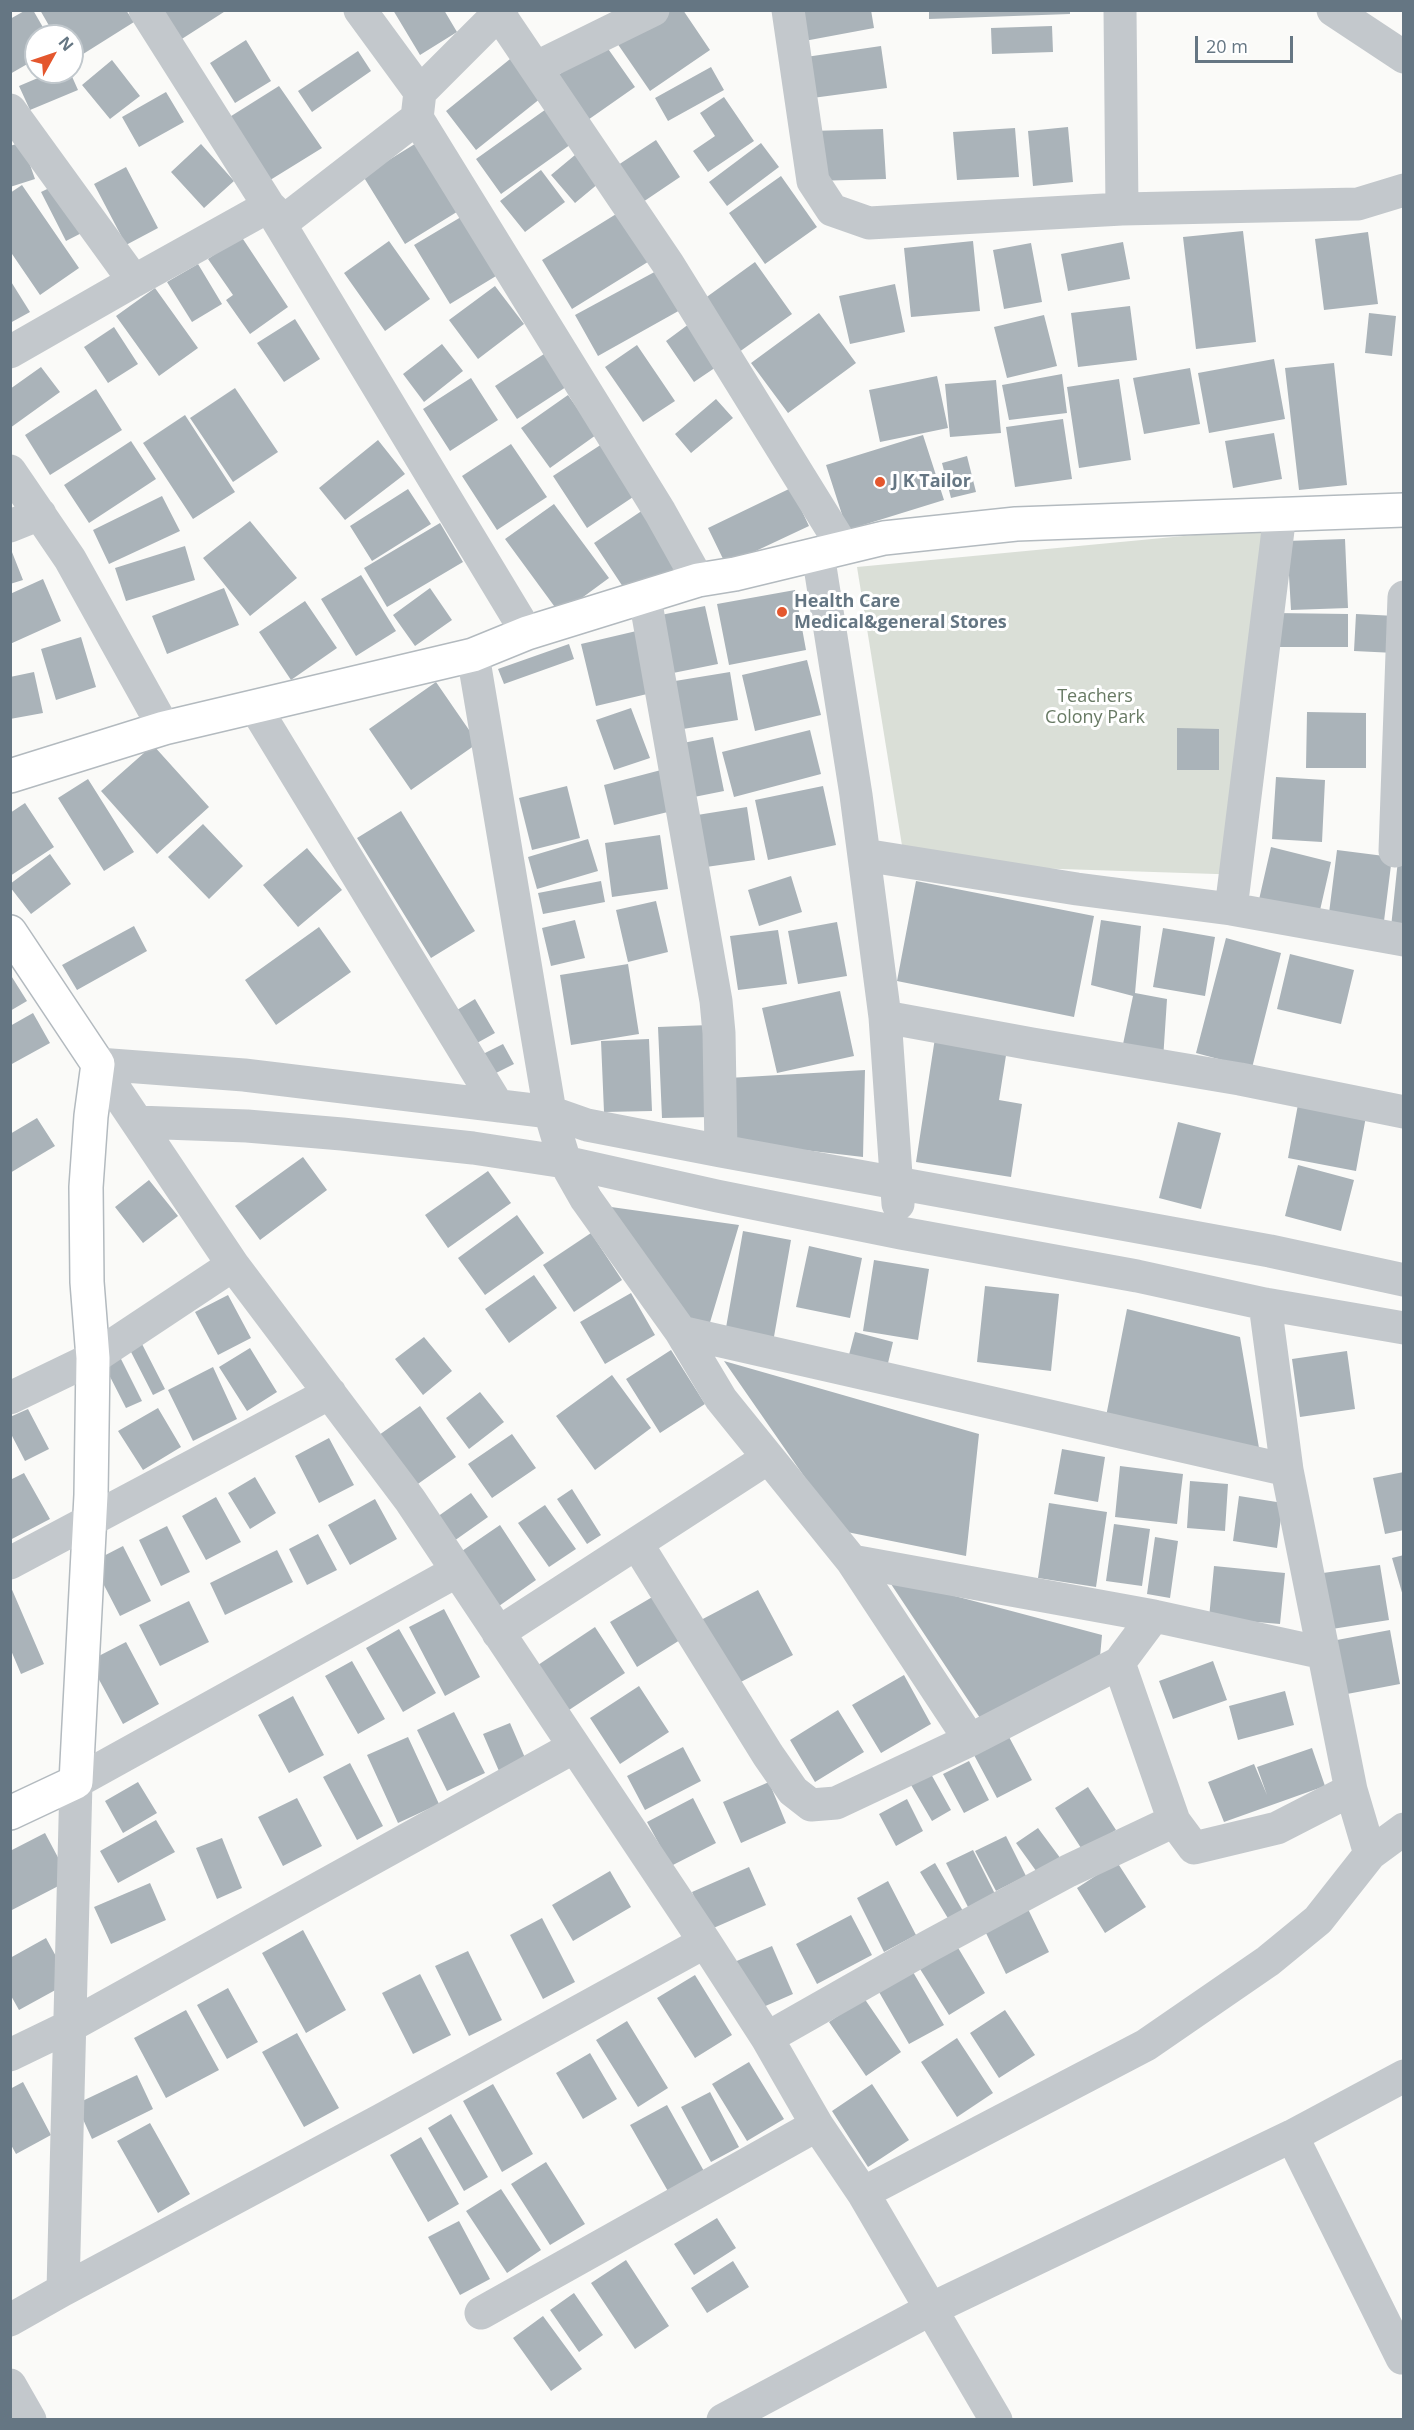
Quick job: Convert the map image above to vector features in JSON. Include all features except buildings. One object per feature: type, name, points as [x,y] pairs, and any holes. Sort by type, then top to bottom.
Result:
[{"type":"street","points":[[145,10],[269,206],[527,633]]},
{"type":"street","points":[[360,10],[419,105],[698,580]]},
{"type":"street","points":[[537,67],[653,10]]},
{"type":"street","points":[[788,10],[813,181],[831,210],[869,223],[1122,209],[1358,204],[1404,190]]},
{"type":"street","points":[[1120,10],[1122,209]]},
{"type":"street","points":[[1333,10],[1404,57]]},
{"type":"street","points":[[269,206],[284,221],[419,105],[500,12],[668,264],[831,551],[864,855],[885,1017],[895,1183],[901,1233]]},
{"type":"street","points":[[10,110],[134,281]]},
{"type":"street","points":[[10,352],[269,206]]},
{"type":"street","points":[[10,471],[25,520],[70,559],[164,728]]},
{"type":"street","points":[[10,776],[164,728],[473,655],[527,633],[698,580],[735,574],[884,538],[1016,524],[1404,510]]},
{"type":"street","points":[[1231,909],[1280,514]]},
{"type":"street","points":[[1395,851],[1404,597]]},
{"type":"street","points":[[645,598],[716,1001],[719,1033],[721,1151]]},
{"type":"street","points":[[473,655],[550,1112],[565,1162],[586,1200],[681,1332],[721,1399],[852,1561],[970,1740]]},
{"type":"street","points":[[255,707],[498,1106]]},
{"type":"street","points":[[864,855],[1077,889],[1231,909],[1404,940]]},
{"type":"street","points":[[10,932],[233,1265],[410,1500],[705,1942],[767,2038],[817,2125],[863,2193],[996,2420]]},
{"type":"street","points":[[885,1017],[1240,1079],[1404,1112]]},
{"type":"street","points":[[98,1064],[234,1074],[550,1112],[587,1125],[1259,1249],[1404,1280]]},
{"type":"street","points":[[63,2290],[76,1782],[89,1522],[93,1358],[87,1282],[86,1187],[91,1116],[98,1064]]},
{"type":"street","points":[[311,1083],[342,1134]]},
{"type":"street","points":[[137,1122],[247,1126],[342,1134],[473,1148],[565,1162],[717,1196],[901,1233],[1137,1276],[1265,1304],[1404,1328]]},
{"type":"street","points":[[10,1398],[93,1358],[233,1265]]},
{"type":"street","points":[[1265,1304],[1287,1470],[1351,1790],[1370,1854]]},
{"type":"street","points":[[681,1332],[1287,1470]]},
{"type":"street","points":[[10,1563],[330,1394]]},
{"type":"street","points":[[498,1633],[768,1458]]},
{"type":"street","points":[[637,1544],[768,1755],[793,1791],[812,1805],[836,1803],[970,1740],[1119,1663],[1154,1616]]},
{"type":"street","points":[[852,1561],[1154,1616],[1323,1653]]},
{"type":"street","points":[[10,1813],[76,1782],[457,1571]]},
{"type":"street","points":[[1119,1663],[1174,1821],[1194,1848],[1277,1828],[1351,1790]]},
{"type":"street","points":[[10,2055],[69,2026],[574,1747]]},
{"type":"street","points":[[767,2038],[1048,1881],[1174,1821]]},
{"type":"street","points":[[863,2193],[1146,2045],[1268,1961],[1318,1920],[1370,1854],[1404,1829]]},
{"type":"street","points":[[10,2320],[705,1942]]},
{"type":"street","points":[[723,2420],[931,2309],[1292,2136],[1404,2076]]},
{"type":"street","points":[[481,2313],[817,2125]]},
{"type":"street","points":[[1292,2136],[1403,2359]]},
{"type":"street","points":[[10,2385],[30,2420]]},
{"type":"green space","name":"Teachers Colony Park","points":[[1268,528],[1247,875],[905,864],[857,567]]},
{"type":"place","name":"J K Tailor","points":[[880,482]]},
{"type":"place","name":"Health Care Medical&general Stores","points":[[782,612]]}]
